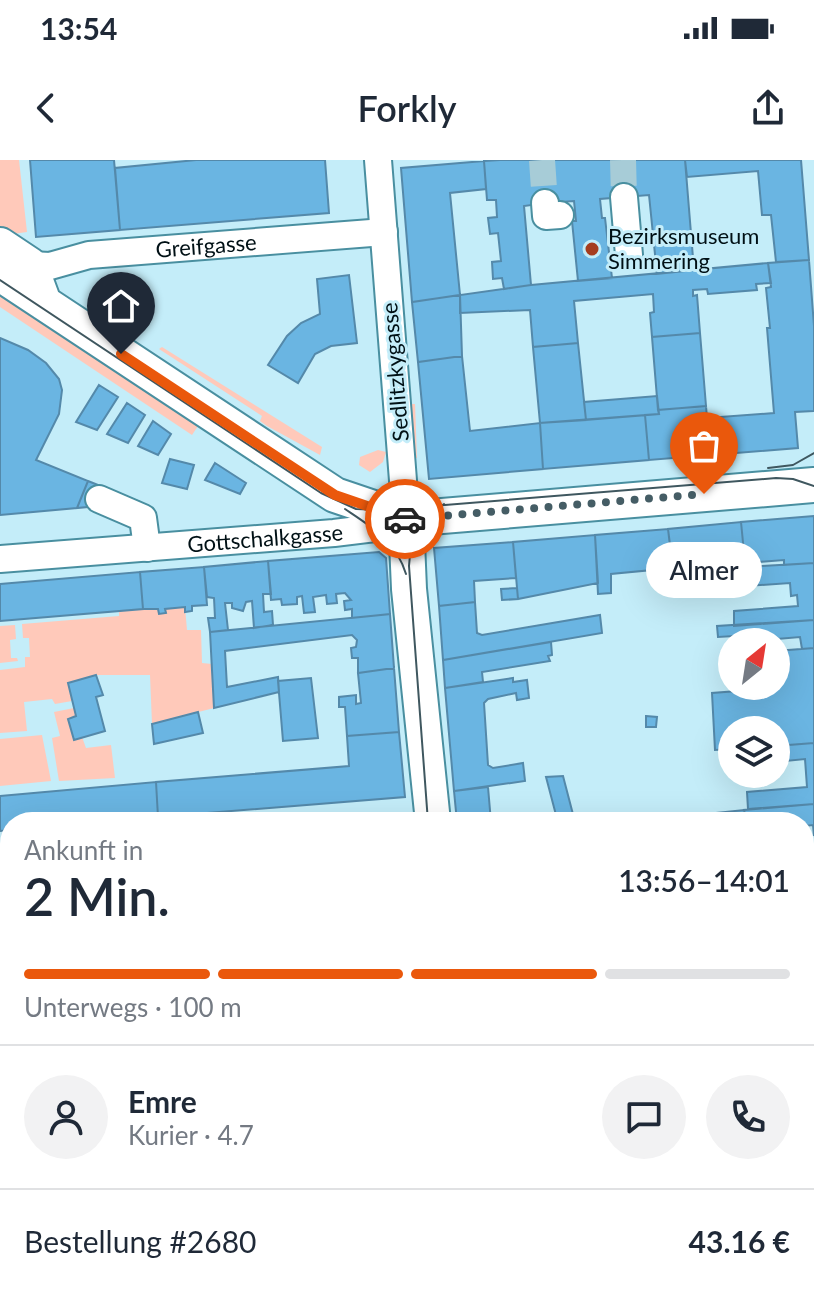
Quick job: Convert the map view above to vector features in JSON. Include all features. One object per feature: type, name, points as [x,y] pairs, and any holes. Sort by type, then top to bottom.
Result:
[{"type":"main road","points":[[0,245],[15,269],[44,303],[321,487],[346,500],[406,519]]},
{"type":"main road","name":"Gottschalkgasse","points":[[406,519],[814,485]]},
{"type":"main road","name":"Sedlitzkygasse","points":[[406,519],[409,589],[432,812]]},
{"type":"street","name":"Sedlitzkygasse","points":[[378,160],[406,519]]},
{"type":"street","points":[[624,197],[629,255]]},
{"type":"street","name":"Greifgasse","points":[[15,269],[50,266],[89,255],[384,232]]},
{"type":"street","points":[[309,534],[320,514],[321,487]]},
{"type":"street","points":[[99,499],[143,518],[147,548]]},
{"type":"street","name":"Gottschalkgasse","points":[[0,559],[375,528],[406,519]]},
{"type":"shaded area","points":[[0,160],[19,160],[27,232],[6,235],[0,231]]},
{"type":"shaded area","points":[[0,296],[198,426],[192,435],[0,307]]},
{"type":"shaded area","points":[[162,347],[322,447],[320,455],[267,426],[260,421],[262,416],[159,349]]},
{"type":"shaded area","points":[[408,404],[415,404],[417,458],[413,458]]},
{"type":"shaded area","points":[[378,450],[386,452],[383,462],[370,472],[359,465],[360,457]]},
{"type":"shaded area","points":[[185,607],[187,630],[201,630],[202,663],[212,664],[214,708],[152,724],[150,675],[96,675],[68,683],[72,701],[55,704],[52,699],[24,702],[27,731],[0,733],[0,670],[25,667],[25,657],[30,657],[29,638],[23,638],[22,624],[119,616],[119,611],[158,609],[159,614],[165,613],[165,609]]},
{"type":"shaded area","points":[[15,625],[16,639],[10,640],[11,658],[18,661],[0,663],[0,626]]},
{"type":"shaded area","points":[[74,708],[76,716],[68,719],[73,739],[82,737],[86,748],[111,745],[115,778],[59,781],[52,738],[60,736],[54,712]]},
{"type":"shaded area","points":[[42,735],[51,781],[0,786],[0,739]]},
{"type":"building","points":[[30,160],[114,160],[120,230],[36,237]]},
{"type":"building","points":[[196,160],[325,160],[329,213],[120,230],[115,168]]},
{"type":"building","points":[[685,160],[694,270],[657,274],[649,195],[600,199],[612,278],[578,281],[572,221],[576,221],[574,201],[545,203],[524,206],[531,285],[504,289],[502,278],[493,279],[492,262],[501,261],[498,233],[490,234],[488,218],[497,217],[496,200],[487,200],[484,161]]},
{"type":"building","points":[[685,160],[801,160],[809,260],[776,262],[771,215],[762,215],[758,171],[687,177]]},
{"type":"building","points":[[484,161],[486,189],[450,193],[460,295],[412,302],[401,168]]},
{"type":"building","points":[[809,260],[814,326],[814,411],[795,412],[798,448],[649,460],[645,415],[659,414],[658,410],[706,406],[707,418],[774,413],[767,328],[770,328],[766,288],[771,287],[768,263]]},
{"type":"building","points":[[768,263],[771,283],[756,284],[757,290],[708,294],[707,289],[693,290],[693,296],[697,295],[700,333],[652,337],[650,313],[654,312],[653,294],[574,301],[578,343],[533,347],[530,310],[460,313],[460,295],[531,285]]},
{"type":"building","points":[[349,275],[357,343],[331,346],[315,354],[298,383],[268,365],[287,336],[301,323],[320,314],[317,279]]},
{"type":"building","points":[[460,295],[462,356],[418,362],[412,302]]},
{"type":"building","points":[[700,333],[706,406],[658,410],[652,337]]},
{"type":"building","points":[[0,338],[28,350],[46,363],[59,379],[62,390],[59,414],[36,460],[88,481],[77,508],[0,515]]},
{"type":"building","points":[[578,343],[586,420],[540,423],[533,347]]},
{"type":"building","points":[[462,356],[470,431],[540,423],[543,469],[429,479],[418,362]]},
{"type":"building","points":[[99,385],[118,397],[97,430],[76,422]]},
{"type":"building","points":[[657,396],[659,414],[586,420],[584,402]]},
{"type":"building","points":[[127,403],[145,415],[128,443],[107,434]]},
{"type":"building","points":[[645,415],[649,460],[543,469],[540,423]]},
{"type":"building","points":[[153,421],[171,434],[158,455],[138,446]]},
{"type":"building","points":[[170,459],[194,465],[187,489],[162,483]]},
{"type":"building","points":[[215,463],[246,483],[240,494],[205,480]]},
{"type":"building","points":[[88,481],[98,485],[140,502],[77,508]]},
{"type":"building","points":[[814,516],[814,563],[784,565],[784,560],[745,563],[741,522]]},
{"type":"building","points":[[741,522],[745,563],[741,567],[729,568],[727,558],[712,559],[712,567],[705,566],[704,560],[688,561],[689,570],[673,571],[668,529]]},
{"type":"building","points":[[668,529],[673,568],[611,574],[611,593],[598,594],[595,535]]},
{"type":"building","points":[[595,535],[598,583],[518,599],[513,542]]},
{"type":"building","points":[[513,542],[516,578],[474,581],[475,602],[439,606],[434,548]]},
{"type":"building","points":[[379,552],[386,558],[390,614],[352,618],[352,609],[345,610],[344,601],[351,600],[345,593],[336,594],[337,603],[327,604],[326,595],[313,597],[315,612],[304,613],[302,596],[297,597],[297,604],[282,605],[281,599],[271,600],[268,561]]},
{"type":"building","points":[[268,561],[271,594],[263,594],[264,612],[272,611],[273,625],[254,628],[252,601],[246,602],[243,611],[232,608],[232,603],[225,603],[228,630],[210,632],[208,618],[215,618],[214,598],[207,597],[204,567]]},
{"type":"building","points":[[814,563],[814,620],[734,626],[734,611],[798,606],[797,595],[791,596],[790,583],[690,590],[689,570]]},
{"type":"building","points":[[204,567],[207,605],[192,606],[192,611],[185,612],[185,607],[165,609],[166,613],[159,614],[158,609],[143,609],[140,572]]},
{"type":"building","points":[[140,572],[143,609],[0,621],[0,584]]},
{"type":"building","points":[[517,588],[518,599],[502,600],[501,589]]},
{"type":"building","points":[[475,602],[477,633],[482,635],[600,615],[602,633],[443,660],[439,606]]},
{"type":"building","points":[[390,614],[394,668],[358,673],[358,658],[352,658],[351,648],[356,647],[357,640],[352,635],[225,651],[227,687],[278,677],[279,692],[214,708],[210,632]]},
{"type":"building","points":[[814,620],[814,648],[802,649],[800,637],[790,638],[790,628],[718,628],[718,637],[717,626]]},
{"type":"building","points":[[551,642],[550,661],[482,672],[483,682],[445,688],[443,660]]},
{"type":"building","points":[[814,648],[814,743],[790,745],[790,716],[718,716],[718,750],[715,750],[712,693],[718,693],[718,700],[790,700],[790,650]]},
{"type":"building","points":[[394,668],[399,732],[347,736],[345,707],[339,707],[339,697],[356,695],[356,704],[361,703],[358,673]]},
{"type":"building","points":[[96,675],[103,695],[96,697],[105,731],[74,740],[68,719],[76,716],[68,683]]},
{"type":"building","points":[[311,678],[318,738],[283,741],[278,681]]},
{"type":"building","points":[[513,678],[513,682],[527,680],[529,698],[517,700],[516,693],[488,699],[484,703],[488,765],[493,768],[523,763],[525,781],[454,791],[445,688]]},
{"type":"building","points":[[198,712],[203,733],[154,744],[152,724]]},
{"type":"building","points":[[646,716],[657,717],[656,727],[646,727]]},
{"type":"building","points":[[399,732],[405,797],[220,812],[158,812],[156,782],[349,766],[347,736]]},
{"type":"building","points":[[814,743],[814,804],[748,809],[747,792],[807,787],[805,759],[790,761],[790,745]]},
{"type":"building","points":[[563,776],[572,812],[555,812],[546,777]]},
{"type":"building","points":[[156,782],[158,812],[0,812],[0,796]]},
{"type":"building","points":[[488,787],[490,812],[456,812],[454,791]]},
{"type":"building","points":[[814,804],[814,812],[744,810]]},
{"type":"tunnel","points":[[542,160],[545,203]]},
{"type":"tunnel","points":[[623,160],[624,197]]},
{"type":"tram line","points":[[0,280],[321,493],[356,509],[383,510],[776,478],[793,479],[814,486]]},
{"type":"tram line","points":[[768,468],[793,465],[814,453]]},
{"type":"tram line","points":[[427,812],[409,566],[419,531],[429,516],[444,504]]},
{"type":"tram line","points":[[345,509],[374,529],[389,544],[402,562],[406,574]]},
{"type":"way so far","points":[[405,519],[704,494]]},
{"type":"place","name":"Bezirksmuseum Simmering","points":[[592,249]]},
{"type":"place","name":"Almer","points":[[704,494]]},
{"type":"route","points":[[121,354],[335,495],[405,519]]}]
